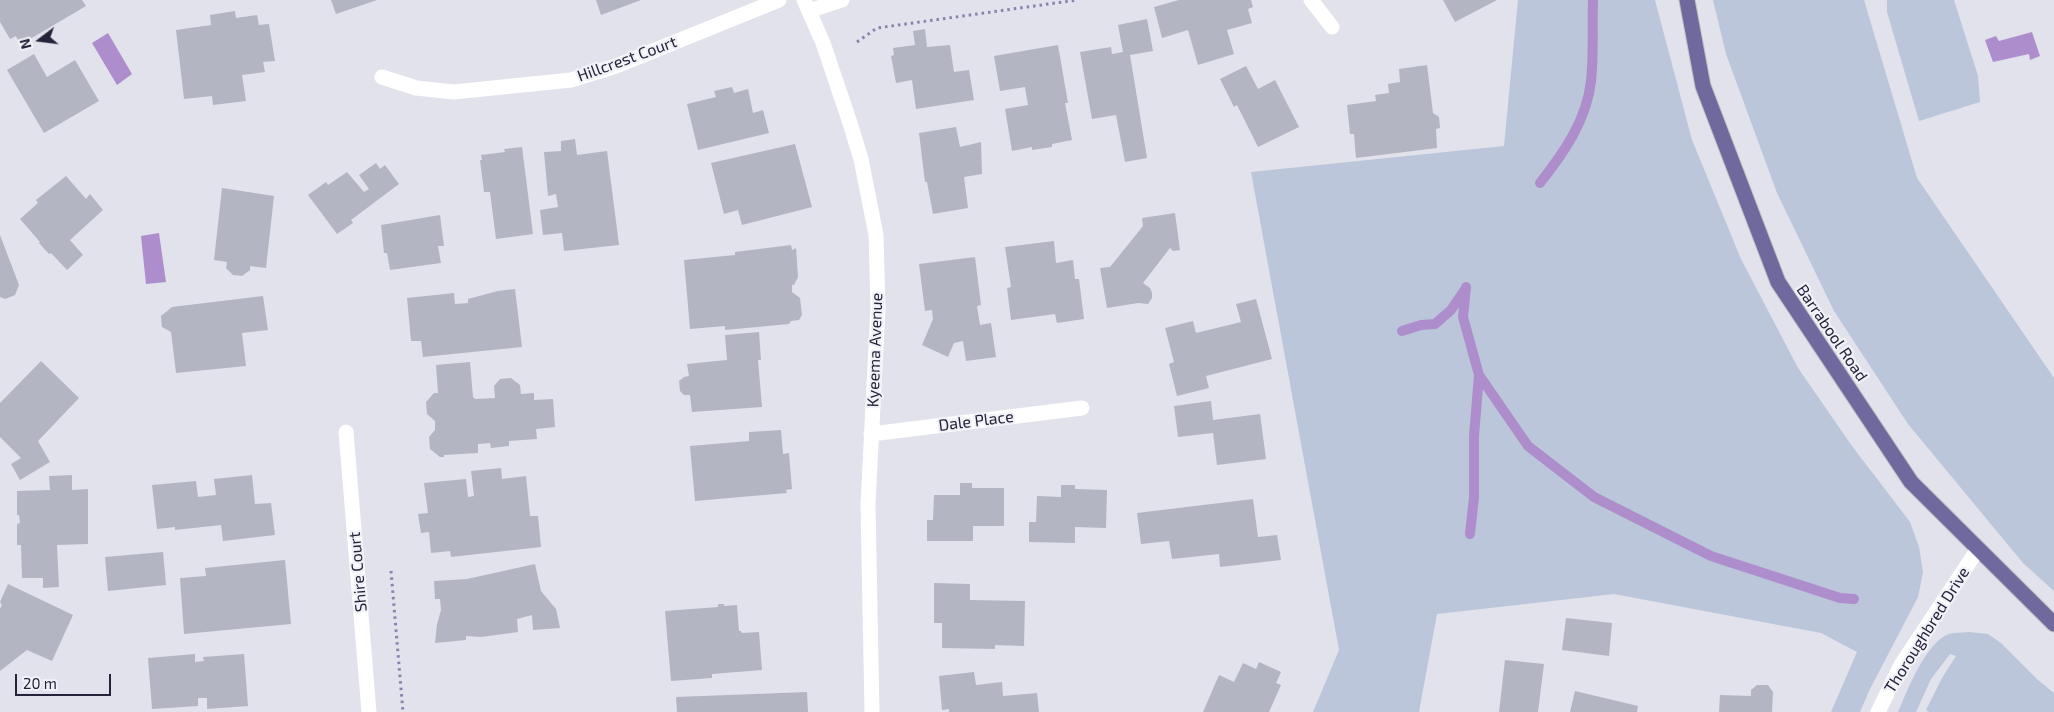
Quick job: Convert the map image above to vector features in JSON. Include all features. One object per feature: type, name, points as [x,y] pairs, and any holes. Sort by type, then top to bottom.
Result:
[{"type":"main road","name":"Barrabool Road","points":[[1687,0],[1703,86],[1778,282],[1911,482],[2054,624]]},
{"type":"street","points":[[807,5],[842,0]]},
{"type":"street","points":[[1311,0],[1332,27]]},
{"type":"street","name":"Hillcrest Court","points":[[382,77],[416,88],[454,92],[571,80],[616,66],[772,3]]},
{"type":"street","name":"Kyeema Avenue","points":[[807,5],[833,71],[858,150],[876,235],[878,308],[868,504],[872,712]]},
{"type":"street","name":"Dale Place","points":[[871,434],[1082,408]]},
{"type":"street","name":"Shire Court","points":[[346,432],[369,712]]},
{"type":"street","name":"Thoroughbred Drive","points":[[1878,712],[1901,665],[1978,549]]},
{"type":"path","points":[[857,42],[877,28],[1077,0]]},
{"type":"path","points":[[391,571],[403,712]]},
{"type":"shaded area","points":[[1518,0],[1655,0],[1692,140],[1741,259],[1798,368],[1852,446],[1910,522],[1919,547],[1923,572],[1918,597],[1860,712],[1831,712],[1857,652],[1821,633],[1614,594],[1437,614],[1419,712],[1313,712],[1339,650],[1251,172],[1504,146]]},
{"type":"shaded area","points":[[1713,0],[1864,0],[1917,178],[2054,378],[2054,591],[2023,563],[1908,424],[1834,311],[1777,193],[1726,54]]},
{"type":"shaded area","points":[[1887,0],[1954,0],[1978,76],[1980,102],[1919,121],[1887,12]]},
{"type":"shaded area","points":[[2032,32],[2040,56],[2030,60],[2029,54],[1993,62],[1985,40],[1996,36],[1999,41]]},
{"type":"shaded area","points":[[108,33],[132,74],[117,85],[92,43]]},
{"type":"shaded area","points":[[159,233],[166,282],[146,284],[141,236]]},
{"type":"shaded area","points":[[1969,632],[1988,634],[2001,643],[2038,680],[2054,693],[2054,712],[1929,712],[1926,710],[1942,678],[1956,656],[1950,654],[1931,679],[1916,712],[1898,712],[1918,668],[1933,647],[1949,634]]},
{"type":"building","points":[[0,0],[82,0],[86,6],[20,45],[16,36],[10,39],[0,22]]},
{"type":"building","points":[[331,0],[377,0],[336,14]]},
{"type":"building","points":[[596,0],[641,0],[601,15]]},
{"type":"building","points":[[1179,0],[1251,0],[1253,7],[1248,9],[1252,23],[1227,30],[1234,54],[1198,65],[1188,30],[1162,38],[1154,7]]},
{"type":"building","points":[[1443,0],[1497,0],[1455,22]]},
{"type":"building","points":[[235,11],[236,18],[257,15],[259,25],[269,24],[275,61],[263,62],[265,72],[242,75],[246,101],[213,105],[212,96],[184,99],[176,30],[211,25],[210,15]]},
{"type":"building","points":[[1147,19],[1153,51],[1130,55],[1147,158],[1125,162],[1116,115],[1092,119],[1080,52],[1111,47],[1112,54],[1123,52],[1118,25]]},
{"type":"building","points":[[925,29],[927,47],[950,45],[954,72],[969,70],[974,100],[916,109],[912,80],[896,83],[891,56],[894,55],[893,48],[915,45],[913,31]]},
{"type":"building","points":[[1058,45],[1068,103],[1065,103],[1072,140],[1052,144],[1052,147],[1032,150],[1032,147],[1012,151],[1005,109],[1028,105],[1025,87],[1000,91],[994,56]]},
{"type":"building","points":[[34,54],[47,77],[75,60],[99,101],[44,133],[7,70]]},
{"type":"building","points":[[1427,65],[1433,113],[1439,117],[1440,128],[1436,129],[1437,148],[1356,158],[1354,134],[1350,134],[1347,105],[1376,101],[1375,95],[1389,93],[1388,84],[1400,82],[1399,69]]},
{"type":"building","points":[[1246,66],[1258,89],[1275,80],[1299,127],[1258,147],[1237,105],[1234,107],[1220,79]]},
{"type":"building","points":[[732,87],[734,93],[748,89],[753,113],[763,110],[769,133],[698,150],[687,104],[716,97],[714,91]]},
{"type":"building","points":[[956,127],[960,147],[981,142],[982,174],[964,177],[968,208],[933,214],[927,182],[925,182],[919,133]]},
{"type":"building","points":[[575,139],[577,155],[607,151],[619,245],[564,251],[562,233],[543,235],[540,210],[558,207],[556,194],[548,196],[544,152],[561,151],[561,141]]},
{"type":"building","points":[[795,144],[812,207],[742,225],[738,210],[724,214],[711,163]]},
{"type":"building","points":[[522,147],[533,234],[496,239],[490,192],[484,192],[481,155],[505,152],[504,149]]},
{"type":"building","points":[[376,163],[380,169],[385,165],[399,184],[351,220],[353,223],[337,234],[308,195],[326,182],[328,185],[347,172],[364,192],[369,189],[359,175]]},
{"type":"building","points":[[66,176],[86,199],[90,194],[103,210],[70,240],[83,255],[67,270],[51,253],[49,254],[20,219],[38,203],[36,200]]},
{"type":"building","points":[[222,188],[274,196],[266,268],[250,266],[250,270],[242,276],[233,275],[226,268],[227,262],[214,260]]},
{"type":"building","points":[[1175,213],[1180,250],[1173,251],[1170,248],[1143,283],[1150,288],[1152,293],[1152,298],[1148,304],[1138,303],[1107,308],[1100,268],[1110,267],[1143,226],[1142,218]]},
{"type":"building","points":[[440,215],[444,246],[438,246],[441,263],[390,270],[387,253],[384,253],[381,225]]},
{"type":"building","points":[[0,235],[19,285],[15,295],[5,299],[0,297]]},
{"type":"building","points":[[1054,241],[1056,263],[1073,260],[1075,279],[1079,279],[1084,319],[1057,323],[1055,314],[1011,320],[1007,288],[1011,287],[1005,247]]},
{"type":"building","points":[[791,245],[792,250],[796,248],[798,277],[794,285],[792,285],[792,292],[800,298],[802,315],[799,320],[791,321],[789,324],[725,330],[725,326],[690,329],[684,260],[735,255],[735,252]]},
{"type":"building","points":[[975,257],[981,305],[977,306],[980,325],[991,323],[996,357],[966,361],[963,341],[954,343],[948,357],[922,345],[933,319],[932,310],[925,311],[919,264]]},
{"type":"building","points":[[515,289],[522,347],[423,357],[421,341],[411,341],[407,298],[454,293],[455,304],[468,303],[468,299],[498,291]]},
{"type":"building","points":[[263,296],[268,330],[242,333],[246,366],[176,373],[171,332],[162,327],[161,316],[172,307]]},
{"type":"building","points":[[1256,299],[1272,359],[1206,376],[1209,388],[1177,396],[1169,364],[1174,362],[1165,328],[1193,321],[1196,333],[1241,322],[1236,304]]},
{"type":"building","points":[[759,332],[761,360],[758,360],[762,407],[692,412],[690,395],[684,395],[680,391],[679,381],[689,376],[687,364],[727,360],[725,335]]},
{"type":"building","points":[[41,361],[79,398],[38,441],[50,462],[20,480],[11,464],[21,458],[0,437],[0,403]]},
{"type":"building","points":[[470,362],[473,397],[475,399],[495,398],[494,386],[500,379],[511,378],[520,385],[521,394],[534,393],[534,400],[553,399],[555,427],[536,429],[537,439],[509,441],[509,446],[491,448],[490,443],[478,444],[478,453],[444,455],[444,457],[440,457],[430,449],[429,437],[435,430],[435,421],[427,414],[426,402],[434,393],[438,393],[436,365]]},
{"type":"building","points":[[1211,401],[1213,420],[1260,414],[1266,459],[1217,465],[1213,433],[1178,437],[1174,406]]},
{"type":"building","points":[[781,430],[783,454],[789,453],[792,489],[786,490],[787,493],[695,501],[690,446],[749,441],[749,432]]},
{"type":"building","points":[[501,468],[502,479],[526,476],[530,516],[538,516],[541,547],[451,557],[450,551],[431,553],[429,532],[421,533],[418,514],[428,513],[424,483],[466,479],[468,497],[474,496],[471,471]]},
{"type":"building","points":[[72,475],[72,490],[88,489],[88,544],[57,545],[59,587],[43,588],[43,578],[22,578],[21,545],[17,545],[17,524],[20,523],[19,515],[17,515],[17,491],[50,490],[49,476]]},
{"type":"building","points":[[252,475],[255,504],[271,503],[275,535],[223,541],[221,525],[175,530],[175,527],[157,529],[152,485],[196,481],[198,497],[216,495],[214,479]]},
{"type":"building","points":[[960,483],[972,483],[972,488],[1004,488],[1004,526],[973,526],[973,541],[927,541],[927,520],[933,520],[934,495],[960,495]]},
{"type":"building","points":[[1061,485],[1075,485],[1075,489],[1107,490],[1106,528],[1075,527],[1075,543],[1029,542],[1029,522],[1036,522],[1037,496],[1061,497]]},
{"type":"building","points":[[1253,499],[1258,537],[1277,535],[1281,560],[1220,567],[1219,554],[1172,559],[1169,541],[1141,544],[1137,513]]},
{"type":"building","points":[[163,552],[166,585],[108,591],[105,557]]},
{"type":"building","points":[[285,560],[291,624],[184,634],[180,578],[206,576],[205,568]]},
{"type":"building","points":[[535,564],[541,591],[556,609],[560,628],[533,630],[532,615],[517,619],[518,632],[481,637],[466,636],[466,640],[435,643],[441,610],[440,599],[435,599],[434,581],[467,579]]},
{"type":"building","points":[[934,583],[970,584],[970,600],[1025,601],[1024,646],[995,645],[995,649],[942,648],[942,623],[934,623]]},
{"type":"building","points":[[8,584],[73,615],[52,661],[27,650],[0,671],[0,609],[2,605],[0,602]]},
{"type":"building","points":[[718,604],[724,604],[724,606],[737,605],[739,631],[742,633],[759,632],[762,670],[712,674],[712,678],[671,681],[665,611],[718,607]]},
{"type":"building","points":[[1566,618],[1612,623],[1609,656],[1562,650]]},
{"type":"building","points":[[195,654],[195,662],[204,661],[203,657],[244,654],[248,706],[207,709],[207,698],[198,698],[198,706],[152,709],[148,658]]},
{"type":"building","points":[[1505,660],[1544,664],[1538,712],[1499,712]]},
{"type":"building","points":[[1259,662],[1281,672],[1276,683],[1281,685],[1269,712],[1203,712],[1219,675],[1234,682],[1243,663],[1256,669]]},
{"type":"building","points":[[974,672],[976,685],[1002,682],[1003,696],[1037,693],[1039,712],[949,712],[949,709],[942,710],[939,676]]},
{"type":"building","points":[[1757,685],[1768,685],[1773,692],[1772,712],[1719,712],[1720,695],[1751,696],[1751,690]]},
{"type":"building","points":[[1575,691],[1638,706],[1637,712],[1570,712]]},
{"type":"building","points":[[807,692],[808,712],[677,712],[676,697]]},
{"type":"waterway","points":[[1540,183],[1573,136],[1585,109],[1592,71],[1593,0]]},
{"type":"waterway","points":[[1466,287],[1463,317],[1479,375],[1528,446],[1594,497],[1711,556],[1840,598],[1854,599]]},
{"type":"waterway","points":[[1402,331],[1421,325],[1435,324],[1451,310],[1466,288]]},
{"type":"waterway","points":[[1470,534],[1474,497],[1474,436],[1479,375]]}]
